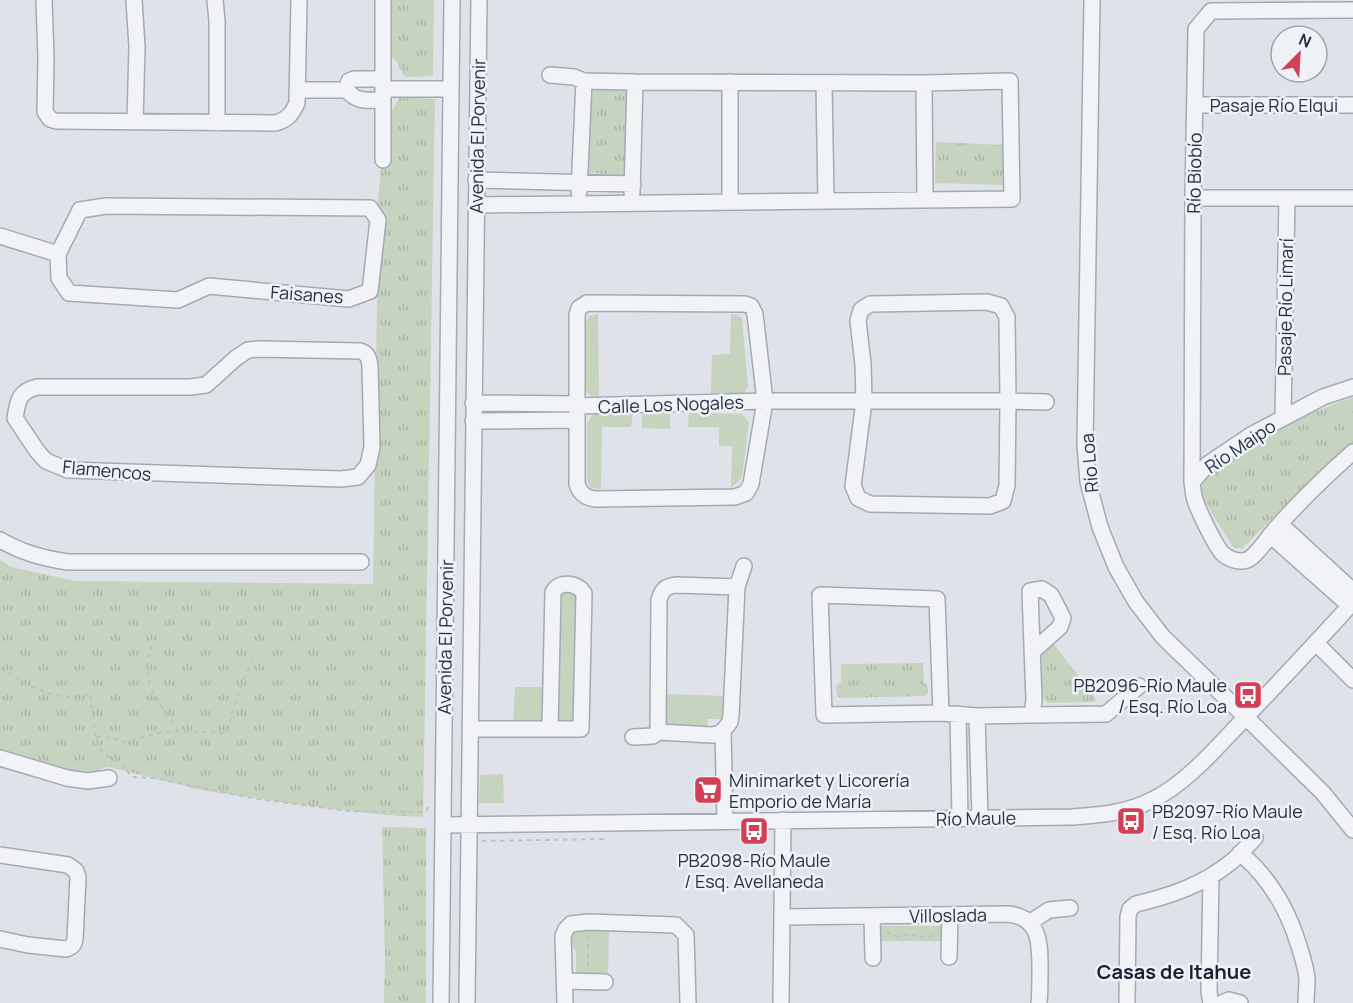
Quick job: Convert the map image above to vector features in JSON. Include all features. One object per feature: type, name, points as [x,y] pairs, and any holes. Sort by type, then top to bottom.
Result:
[{"type":"street","points":[[44,0],[45,112],[50,119],[56,122],[217,123],[276,123],[286,120],[292,113],[297,103],[299,0]]},
{"type":"street","points":[[134,0],[137,47],[135,122]]},
{"type":"street","points":[[215,0],[217,123]]},
{"type":"street","points":[[382,160],[383,0]]},
{"type":"street","name":"Avenida El Porvenir","points":[[441,1003],[452,0]]},
{"type":"street","name":"Avenida El Porvenir","points":[[467,1003],[478,0]]},
{"type":"street","name":"Río Loa","points":[[1092,0],[1085,444],[1088,482],[1100,527],[1116,567],[1136,602],[1163,637],[1323,793],[1353,830]]},
{"type":"street","name":"Río Biobío","points":[[1192,482],[1196,29],[1211,11],[1353,10]]},
{"type":"street","points":[[476,205],[1012,199],[1010,81],[635,82],[584,81],[574,77],[550,75]]},
{"type":"street","points":[[346,90],[349,81],[354,79],[383,89],[450,89]]},
{"type":"street","points":[[579,204],[584,81]]},
{"type":"street","points":[[632,203],[635,82]]},
{"type":"street","points":[[730,82],[730,202]]},
{"type":"street","points":[[824,83],[826,201]]},
{"type":"street","points":[[924,83],[926,200]]},
{"type":"street","points":[[297,90],[346,90],[354,98],[360,100],[383,89]]},
{"type":"street","name":"Pasaje Río Elqui","points":[[1195,105],[1353,105]]},
{"type":"street","points":[[476,180],[633,184]]},
{"type":"street","points":[[1193,198],[1353,198]]},
{"type":"street","name":"Pasaje Río Limarí","points":[[1283,417],[1287,198]]},
{"type":"street","name":"Faisanes","points":[[106,206],[370,208],[378,220],[370,291],[349,299],[209,286],[178,300],[69,293],[59,278],[58,254],[80,210],[106,206]]},
{"type":"street","points":[[0,236],[58,254]]},
{"type":"street","points":[[449,271],[475,272]]},
{"type":"street","points":[[987,302],[1001,306],[1006,317],[1008,401],[1007,485],[1002,501],[990,506],[870,504],[858,498],[853,486],[864,401],[858,321],[861,310],[870,304],[987,302]]},
{"type":"street","points":[[587,303],[745,303],[751,306],[755,314],[765,401],[751,484],[746,493],[735,497],[587,498],[577,484],[577,410],[577,315],[579,308],[587,303]]},
{"type":"street","name":"Flamencos","points":[[248,350],[360,351],[365,352],[369,359],[372,447],[368,465],[358,477],[341,480],[68,470],[46,461],[8,421],[20,398],[27,390],[37,387],[190,387],[206,385],[248,350]]},
{"type":"street","name":"Río Maipo","points":[[1353,387],[1323,397],[1283,417],[1208,464],[1192,482],[1195,501],[1210,534],[1222,553],[1239,561],[1248,560],[1275,529],[1353,452]]},
{"type":"street","name":"Calle Los Nogales","points":[[473,421],[577,410],[765,401],[1046,402]]},
{"type":"street","name":"Calle Los Nogales","points":[[473,403],[577,410]]},
{"type":"street","points":[[1275,529],[1352,600]]},
{"type":"street","points":[[0,540],[42,558],[68,562],[361,562]]},
{"type":"street","points":[[633,737],[653,736],[657,732],[712,735],[723,731],[730,722],[737,586],[744,566]]},
{"type":"street","points":[[470,729],[581,729],[584,593],[574,585],[561,585],[556,587],[554,592],[550,728]]},
{"type":"street","points":[[657,732],[661,593],[664,588],[677,585],[737,586]]},
{"type":"street","points":[[941,713],[937,599],[819,595],[824,715],[1106,714],[1138,686]]},
{"type":"street","name":"Río Maule","points":[[443,825],[980,818],[1107,814],[1138,806],[1163,795],[1184,779],[1316,644],[1352,600]]},
{"type":"street","points":[[1316,644],[1353,680]]},
{"type":"street","points":[[1032,652],[1034,700],[1032,715]]},
{"type":"street","points":[[958,714],[960,818]]},
{"type":"street","points":[[977,716],[980,818]]},
{"type":"street","points":[[723,731],[725,821]]},
{"type":"street","points":[[0,758],[77,780],[109,778]]},
{"type":"street","points":[[781,1003],[783,820]]},
{"type":"street","points":[[1127,1003],[1130,909],[1136,904],[1182,891],[1211,876],[1231,862],[1255,838]]},
{"type":"street","points":[[1240,853],[1251,862],[1271,886],[1291,920],[1303,957],[1306,978],[1302,1002]]},
{"type":"street","points":[[0,855],[68,865],[76,871],[78,877],[75,939],[70,948],[28,945],[0,939]]},
{"type":"street","points":[[1211,876],[1209,992],[1212,1003]]},
{"type":"street","points":[[1040,1003],[1039,945],[1037,934],[1029,923],[1049,909],[1070,908]]},
{"type":"street","name":"Villoslada","points":[[782,917],[1008,914],[1020,916],[1029,923]]},
{"type":"street","points":[[949,957],[950,915]]},
{"type":"street","points":[[872,916],[873,958]]},
{"type":"street","points":[[566,1003],[563,936],[571,924],[588,922],[676,925],[686,935],[688,1003]]},
{"type":"street","points":[[565,981],[605,982]]},
{"type":"street","points":[[1222,1003],[1229,1000],[1240,1003]]},
{"type":"path","points":[[152,645],[147,670],[151,686],[178,731]]},
{"type":"path","points":[[96,737],[113,738],[125,742],[159,733],[178,731],[227,733],[232,709],[252,662]]},
{"type":"path","points":[[0,668],[51,695],[70,697],[90,694],[100,750],[123,764],[131,777],[154,778],[257,799],[349,811],[426,812],[429,805]]},
{"type":"path","points":[[482,841],[604,839]]},
{"type":"path","points":[[588,922],[588,981]]},
{"type":"green space","points":[[390,0],[434,0],[433,76],[405,77],[389,54]]},
{"type":"green space","points":[[591,88],[626,90],[625,175],[588,173]]},
{"type":"green space","points":[[400,97],[435,99],[423,817],[309,806],[206,791],[109,767],[87,776],[0,751],[0,560],[11,567],[75,581],[373,584],[377,302],[383,222],[378,205],[381,164],[390,114]]},
{"type":"green space","points":[[936,142],[1004,145],[1003,185],[935,183]]},
{"type":"green space","points":[[598,314],[599,397],[591,396],[586,391],[586,322],[589,316]]},
{"type":"green space","points":[[731,314],[742,318],[748,387],[744,393],[711,393],[712,355],[730,354]]},
{"type":"green space","points":[[1353,397],[1353,445],[1320,470],[1242,549],[1233,547],[1200,494],[1205,477],[1286,423]]},
{"type":"green space","points":[[642,412],[670,413],[670,429],[642,428]]},
{"type":"green space","points":[[689,413],[742,414],[749,422],[742,477],[731,489],[732,446],[719,446],[719,427],[688,427]]},
{"type":"green space","points":[[593,414],[633,414],[631,427],[602,427],[601,489],[591,488],[587,481],[587,423]]},
{"type":"green space","points":[[565,590],[577,591],[579,714],[570,726],[513,724],[515,687],[556,687],[559,595]]},
{"type":"green space","points":[[1053,643],[1097,700],[1048,703],[1044,700],[1042,651]]},
{"type":"green space","points":[[923,663],[924,682],[928,687],[928,693],[925,696],[842,698],[837,696],[836,686],[841,682],[841,664]]},
{"type":"green space","points":[[664,694],[725,696],[723,719],[708,719],[707,727],[669,727],[662,720]]},
{"type":"green space","points":[[503,774],[504,803],[479,803],[480,775]]},
{"type":"green space","points":[[382,827],[426,828],[426,1003],[384,1003]]},
{"type":"green space","points":[[577,926],[609,927],[608,976],[576,975],[576,952],[570,943],[569,935]]},
{"type":"green space","points":[[880,926],[943,926],[943,941],[880,941]]},
{"type":"place","name":"PB2096-Río Maule / Esq. Río Loa","points":[[1248,695]]},
{"type":"place","name":"Minimarket y Licorería Emporio de María","points":[[708,790]]},
{"type":"place","name":"PB2097-Río Maule / Esq. Río Loa","points":[[1131,821]]},
{"type":"place","name":"PB2098-Río Maule / Esq. Avellaneda","points":[[754,831]]},
{"type":"district","name":"Casas de Itahue","points":[[1174,971]]}]
